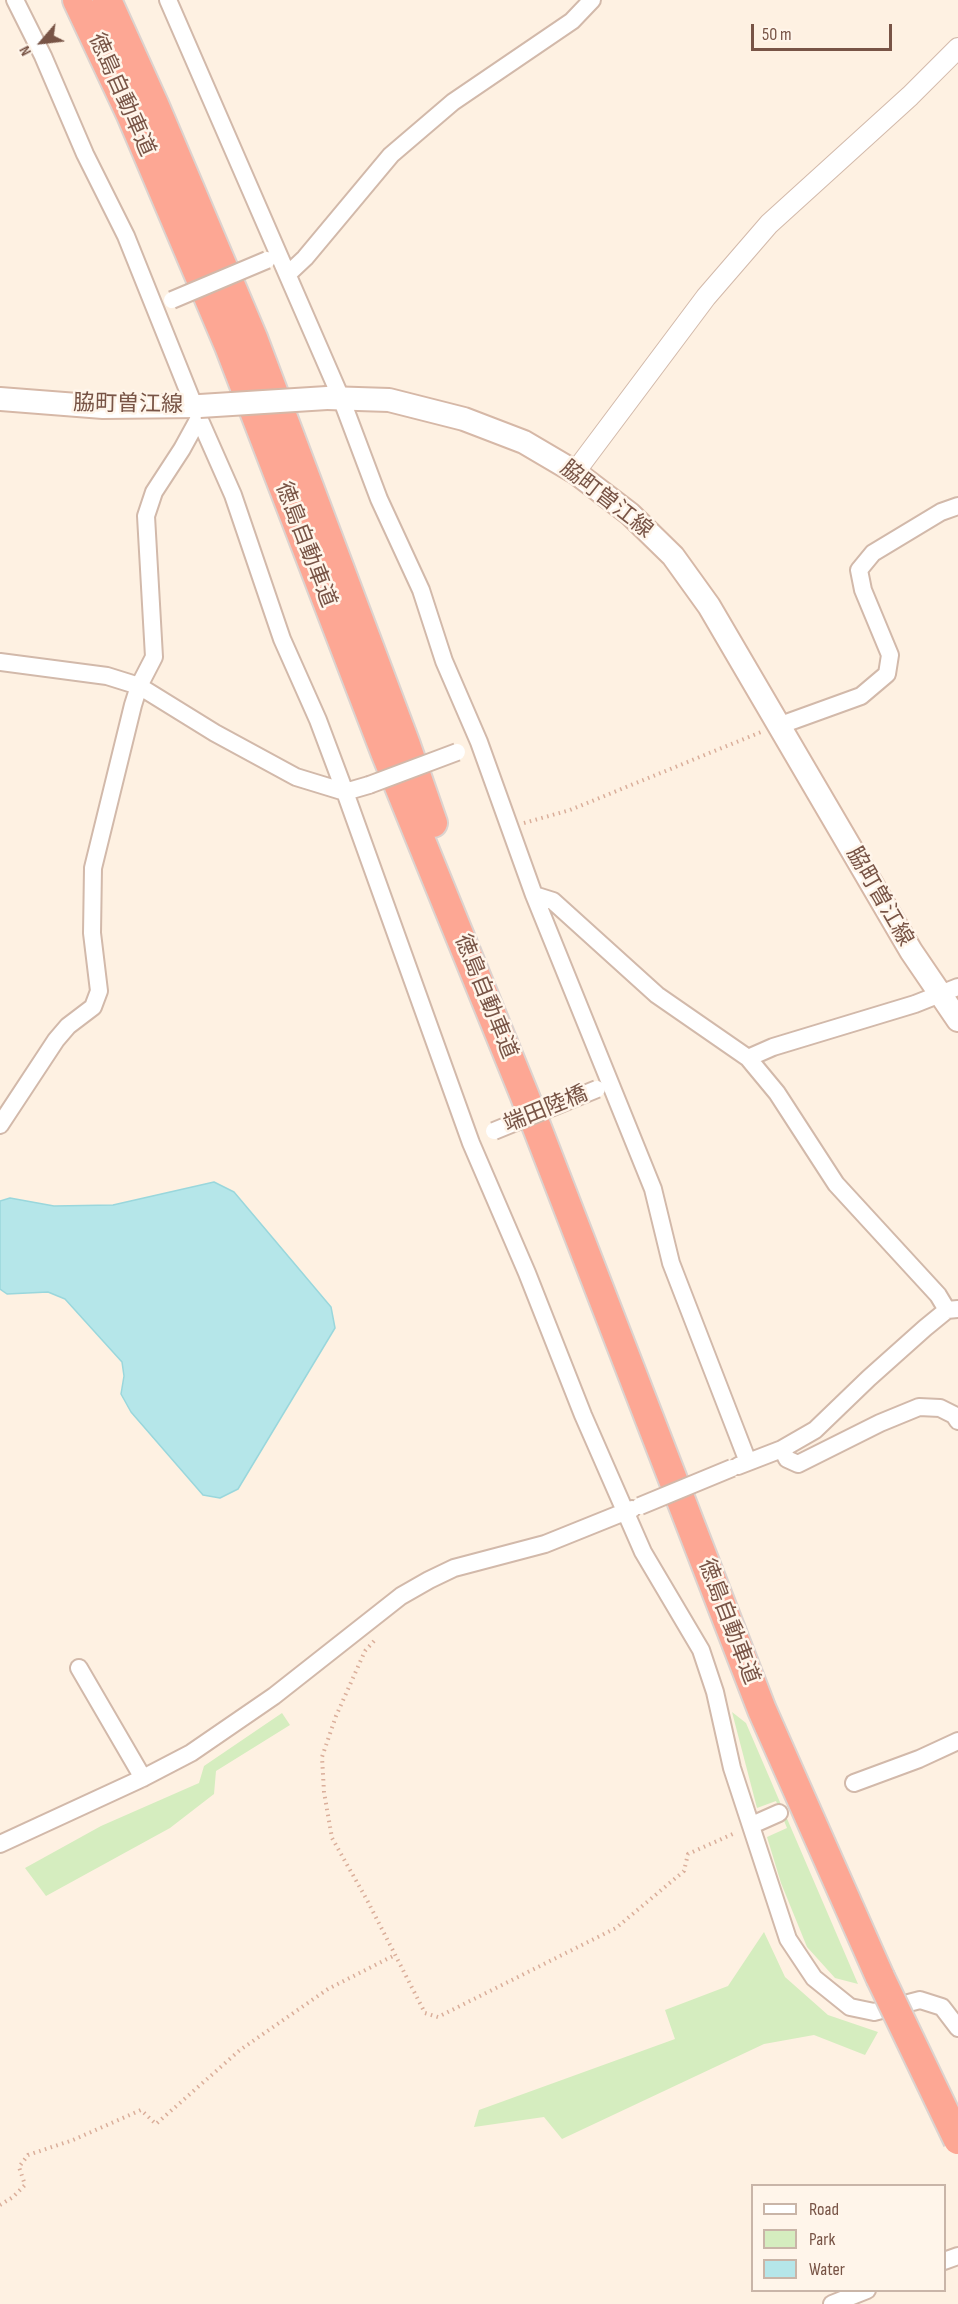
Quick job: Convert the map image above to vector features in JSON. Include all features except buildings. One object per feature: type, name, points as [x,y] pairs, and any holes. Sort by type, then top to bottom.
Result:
[{"type":"highway","name":"徳島自動車道","points":[[77,0],[132,116],[229,346],[385,752],[524,1094],[762,1710],[880,1977],[958,2140]]},
{"type":"highway","name":"徳島自動車道","points":[[107,0],[154,104],[257,349],[406,745],[524,1094]]},
{"type":"main road","name":"脇町曽江線","points":[[0,399],[103,407],[198,410],[334,398],[389,400],[464,419],[524,442],[575,472],[630,514],[673,556],[709,606],[911,951],[948,991],[958,1020]]},
{"type":"street","points":[[15,0],[43,56],[85,154],[126,236],[233,495],[282,639],[318,720],[471,1143],[632,1509],[643,1552],[701,1650],[715,1692],[732,1768],[789,1939],[814,1977],[850,2007],[874,2012],[920,2000],[942,2007],[958,2028]]},
{"type":"street","points":[[168,0],[273,257],[288,274],[334,398],[421,590],[444,661],[479,742],[603,1086],[653,1189],[671,1263],[748,1462]]},
{"type":"street","points":[[288,274],[305,258],[392,155],[453,102],[572,21],[592,0]]},
{"type":"street","points":[[575,472],[706,297],[769,224],[910,96],[958,48]]},
{"type":"street","points":[[156,307],[273,257]]},
{"type":"street","points":[[0,1125],[56,1040],[68,1026],[93,1007],[99,991],[92,933],[93,868],[139,686],[154,657],[146,516],[154,492],[182,449],[198,410]]},
{"type":"street","points":[[778,726],[861,696],[886,674],[890,655],[863,590],[859,570],[873,553],[941,512],[958,506]]},
{"type":"street","points":[[0,662],[107,676],[139,686],[215,733],[296,777],[345,792],[369,785],[479,742]]},
{"type":"street","points":[[0,1844],[143,1778],[191,1753],[274,1696],[400,1596],[429,1580],[454,1569],[545,1544],[782,1449],[815,1430],[869,1378],[953,1309],[836,1184],[777,1094],[748,1058],[657,995],[553,901],[534,895]]},
{"type":"street","points":[[748,1058],[773,1047],[905,1008],[948,991]]},
{"type":"street","name":"端田陸橋","points":[[471,1143],[494,1131],[603,1086]]},
{"type":"street","points":[[782,1449],[787,1459],[798,1464],[880,1423],[919,1407],[940,1408],[954,1415],[958,1421]]},
{"type":"street","points":[[79,1668],[143,1778]]},
{"type":"street","points":[[854,1783],[919,1759],[958,1741]]},
{"type":"street","points":[[752,1825],[779,1813]]},
{"type":"street","points":[[832,2304],[862,2292]]},
{"type":"path","points":[[509,827],[570,810],[778,726]]},
{"type":"path","points":[[381,1633],[365,1651],[336,1716],[322,1757],[324,1792],[332,1838],[425,2013],[438,2017],[616,1928],[684,1871],[688,1854],[752,1825]]},
{"type":"path","points":[[0,2205],[13,2198],[25,2185],[19,2167],[27,2155],[73,2140],[141,2110],[156,2124],[240,2050],[328,1989],[395,1954]]},
{"type":"green space","points":[[732,1712],[746,1723],[858,1984],[835,1978],[807,1947],[781,1883],[767,1837],[787,1828],[776,1801],[757,1808]]},
{"type":"green space","points":[[282,1713],[290,1725],[216,1771],[214,1794],[170,1828],[46,1896],[25,1868],[101,1826],[199,1783],[204,1766]]},
{"type":"green space","points":[[764,1932],[785,1977],[828,2015],[878,2032],[865,2055],[814,2035],[764,2044],[562,2139],[544,2117],[474,2127],[479,2110],[675,2039],[665,2010],[728,1986]]},
{"type":"water","points":[[214,1182],[234,1192],[331,1307],[335,1328],[238,1489],[220,1498],[203,1495],[131,1412],[121,1394],[124,1376],[122,1362],[65,1299],[48,1292],[7,1294],[0,1289],[0,1201],[10,1198],[54,1206],[113,1205]]}]
